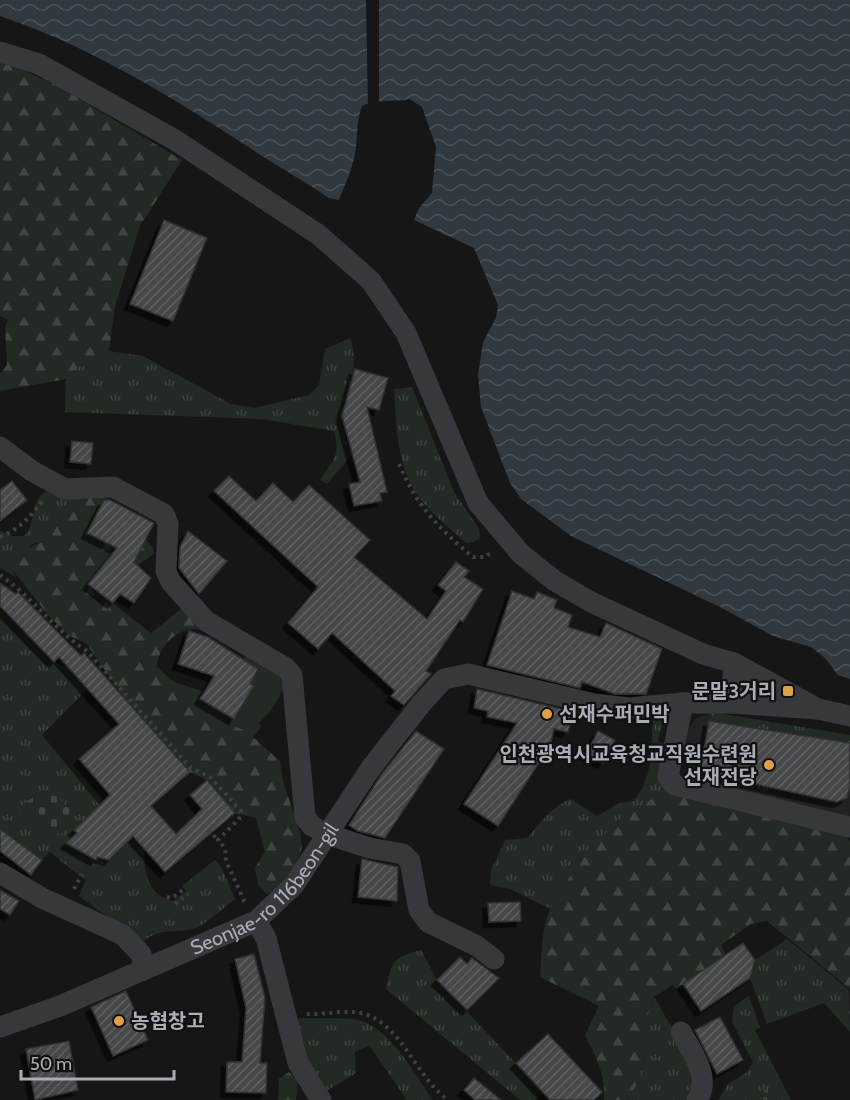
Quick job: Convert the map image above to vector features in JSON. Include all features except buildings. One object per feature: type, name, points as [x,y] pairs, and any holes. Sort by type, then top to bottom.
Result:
[{"type":"street","points":[[0,52],[39,64],[175,140],[319,235],[356,266],[371,281],[406,333],[478,502],[521,554],[555,580],[591,602],[703,654],[734,663],[818,709]]},
{"type":"street","points":[[0,447],[51,483],[65,489],[113,487],[164,514],[168,524],[166,570],[171,582],[206,621],[286,668],[292,675],[305,817],[312,826],[326,834],[370,848],[403,854],[410,861],[419,910],[428,922],[477,946],[494,959]]},
{"type":"street","points":[[731,704],[734,663]]},
{"type":"street","name":"Seonjae-ro 116beon-gil","points":[[0,1027],[60,1006],[256,921],[294,885],[371,768],[421,704],[444,679],[468,674],[594,704],[629,708],[683,703]]},
{"type":"street","points":[[850,716],[818,709],[683,703],[668,777],[675,785],[850,827]]},
{"type":"street","points":[[0,873],[42,898],[123,935],[141,954],[144,968]]},
{"type":"street","points":[[256,921],[266,938],[298,1063],[321,1100]]},
{"type":"street","points":[[681,1032],[702,1070],[703,1079],[698,1100]]},
{"type":"path","points":[[399,464],[410,491],[422,509],[472,557],[485,557],[508,541]]},
{"type":"path","points":[[0,537],[14,531],[29,519],[45,497],[51,483]]},
{"type":"path","points":[[0,575],[21,590],[71,641],[87,651],[191,768],[210,777],[241,811],[239,819],[218,840]]},
{"type":"path","points":[[208,830],[225,848],[226,861],[256,921]]},
{"type":"path","points":[[74,889],[82,874]]},
{"type":"path","points":[[168,897],[172,898],[184,889]]},
{"type":"path","points":[[175,904],[188,894]]},
{"type":"path","points":[[283,1004],[296,1013],[348,1012],[367,1015],[382,1024],[394,1036],[448,1100]]},
{"type":"path","points":[[765,1100],[767,1085]]},
{"type":"shaded area","name":"인천광역시교육청교직원수련원 선재전당","points":[[711,712],[850,735],[850,816],[690,780],[692,770],[685,761],[683,748],[686,732],[695,719]]},
{"type":"green space","points":[[0,60],[56,85],[182,160],[140,226],[115,306],[109,351],[78,367],[66,379],[0,391],[0,374],[7,365],[5,327],[8,320],[0,316]]},
{"type":"green space","points":[[350,338],[354,367],[345,426],[346,441],[352,455],[327,484],[320,480],[335,458],[337,447],[334,431],[262,419],[65,412],[66,379],[78,367],[109,351],[143,356],[231,404],[254,408],[309,395],[319,385],[325,349]]},
{"type":"green space","points":[[412,387],[454,492],[479,529],[480,538],[474,542],[466,543],[430,510],[419,497],[406,473],[399,446],[394,389]]},
{"type":"green space","points":[[51,490],[98,495],[63,515],[53,532],[44,541],[32,544],[11,568],[16,577],[0,568],[0,531],[13,536],[24,536],[31,524],[39,497]]},
{"type":"green space","points":[[98,495],[107,496],[87,533],[145,539],[153,547],[154,554],[138,565],[131,559],[127,564],[113,553],[88,584],[151,633],[180,610],[185,610],[202,629],[181,632],[170,640],[159,655],[157,667],[174,682],[205,692],[201,700],[207,703],[207,708],[251,730],[259,723],[261,727],[253,737],[280,761],[283,781],[300,832],[302,849],[297,863],[277,892],[267,894],[258,885],[255,868],[265,852],[256,818],[235,813],[207,780],[190,772],[125,699],[86,643],[70,636],[49,616],[11,568],[17,553],[44,541],[53,532],[63,515],[77,503]]},
{"type":"green space","points":[[0,608],[54,662],[68,668],[87,689],[42,735],[98,803],[134,840],[145,835],[145,865],[150,884],[155,892],[173,901],[186,891],[182,886],[215,860],[222,868],[235,899],[203,924],[193,929],[156,934],[144,941],[138,939],[79,896],[86,879],[50,852],[42,860],[0,829]]},
{"type":"green space","points":[[247,652],[270,666],[285,681],[272,708],[251,730],[233,726],[207,708],[207,703],[229,716],[237,715],[254,687],[250,684],[258,669],[243,660]]},
{"type":"green space","points":[[711,712],[850,735],[850,743],[709,720]]},
{"type":"green space","points":[[665,713],[658,742],[674,746],[680,786],[592,851],[566,882],[551,909],[510,889],[490,885],[491,870],[505,840],[527,838],[547,816],[564,802],[571,799],[597,816],[619,803],[633,801],[640,792],[648,772],[653,717]]},
{"type":"green space","points":[[700,772],[777,788],[776,799],[698,781]]},
{"type":"green space","points":[[680,786],[838,825],[850,841],[850,989],[767,921],[751,924],[721,945],[726,955],[676,989],[673,985],[654,997],[645,1022],[645,1057],[638,1083],[627,1100],[604,1100],[602,1074],[585,1035],[599,1006],[540,977],[546,920],[570,877],[619,820],[648,801]]},
{"type":"green space","points":[[40,793],[56,796],[73,812],[70,826],[60,835],[20,811],[26,802]]},
{"type":"green space","points":[[787,939],[849,990],[850,1032],[824,1003],[767,1024],[750,978],[755,960]]},
{"type":"green space","points":[[421,950],[437,980],[544,1093],[535,1100],[520,1100],[386,989],[395,962],[404,955]]},
{"type":"green space","points":[[749,996],[760,1027],[755,1030],[791,1100],[718,1100],[729,1083],[746,1073],[753,1062],[732,1022],[734,1006]]},
{"type":"green space","points":[[654,997],[697,1070],[693,1097],[687,1100],[627,1100],[638,1083],[645,1057],[645,1022]]},
{"type":"green space","points":[[302,1018],[351,1019],[369,1024],[390,1041],[410,1065],[433,1100],[407,1100],[369,1045],[355,1052],[356,1073],[323,1093],[306,1066],[294,1020]]},
{"type":"green space","points":[[289,1072],[298,1081],[296,1100],[278,1100],[279,1079]]},
{"type":"water","points":[[0,0],[850,0],[850,679],[838,675],[824,657],[811,647],[773,636],[720,607],[571,536],[521,499],[510,483],[481,407],[478,375],[483,342],[496,318],[498,305],[474,248],[414,220],[419,208],[432,193],[436,147],[422,107],[410,99],[362,106],[355,154],[348,177],[339,200],[329,198],[166,95],[102,59],[69,43],[0,16]]},
{"type":"pier","points":[[366,0],[379,0],[379,105],[368,107]]},
{"type":"place","name":"문말3거리","points":[[788,691]]},
{"type":"place","name":"선재수퍼민박","points":[[547,714]]},
{"type":"place","name":"인천광역시교육청교직원수련원 선재전당","points":[[769,765]]},
{"type":"place","name":"농협창고","points":[[119,1021]]}]
